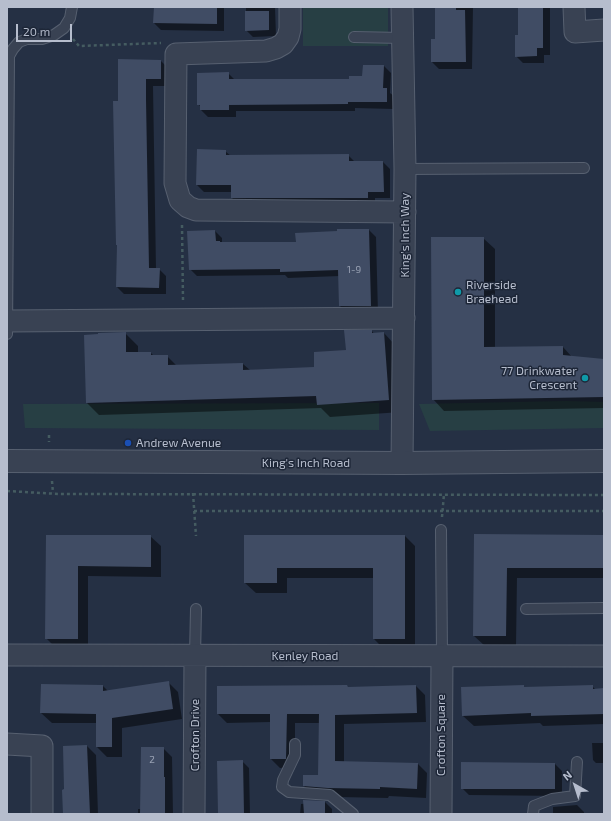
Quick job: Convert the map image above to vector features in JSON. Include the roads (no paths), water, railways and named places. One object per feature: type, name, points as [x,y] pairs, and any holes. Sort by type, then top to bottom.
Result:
[{"type":"street","points":[[290,7],[290,29],[288,37],[283,44],[276,48],[266,51],[176,54],[175,183],[180,200],[188,207],[196,210],[405,212]]},
{"type":"street","name":"King's Inch Way","points":[[402,7],[405,169],[402,463]]},
{"type":"street","points":[[574,7],[574,32],[604,30]]},
{"type":"street","points":[[7,322],[404,318]]},
{"type":"street","name":"King's Inch Road","points":[[7,461],[402,463],[604,461]]},
{"type":"street","name":"Kenley Road","points":[[7,655],[604,656]]},
{"type":"street","name":"Crofton Drive","points":[[194,814],[195,656]]},
{"type":"street","name":"Crofton Square","points":[[441,814],[442,656]]},
{"type":"street","points":[[7,744],[42,746],[42,814]]},
{"type":"lane","points":[[7,334],[9,56],[13,48],[19,42],[27,39],[42,39],[54,35],[64,28],[70,18],[72,7]]},
{"type":"lane","points":[[354,37],[402,38]]},
{"type":"lane","points":[[405,169],[584,168]]},
{"type":"lane","points":[[441,530],[442,656]]},
{"type":"lane","points":[[526,609],[604,608]]},
{"type":"lane","points":[[195,656],[196,609]]},
{"type":"lane","points":[[295,744],[295,755],[282,787],[289,792],[330,795],[353,814]]},
{"type":"lane","points":[[533,814],[534,806],[552,799],[575,796],[577,762]]},
{"type":"place","name":"Riverside Braehead","points":[[458,292]]},
{"type":"place","name":"77 Drinkwater Crescent","points":[[585,378]]},
{"type":"place","name":"Andrew Avenue","points":[[128,443]]}]
